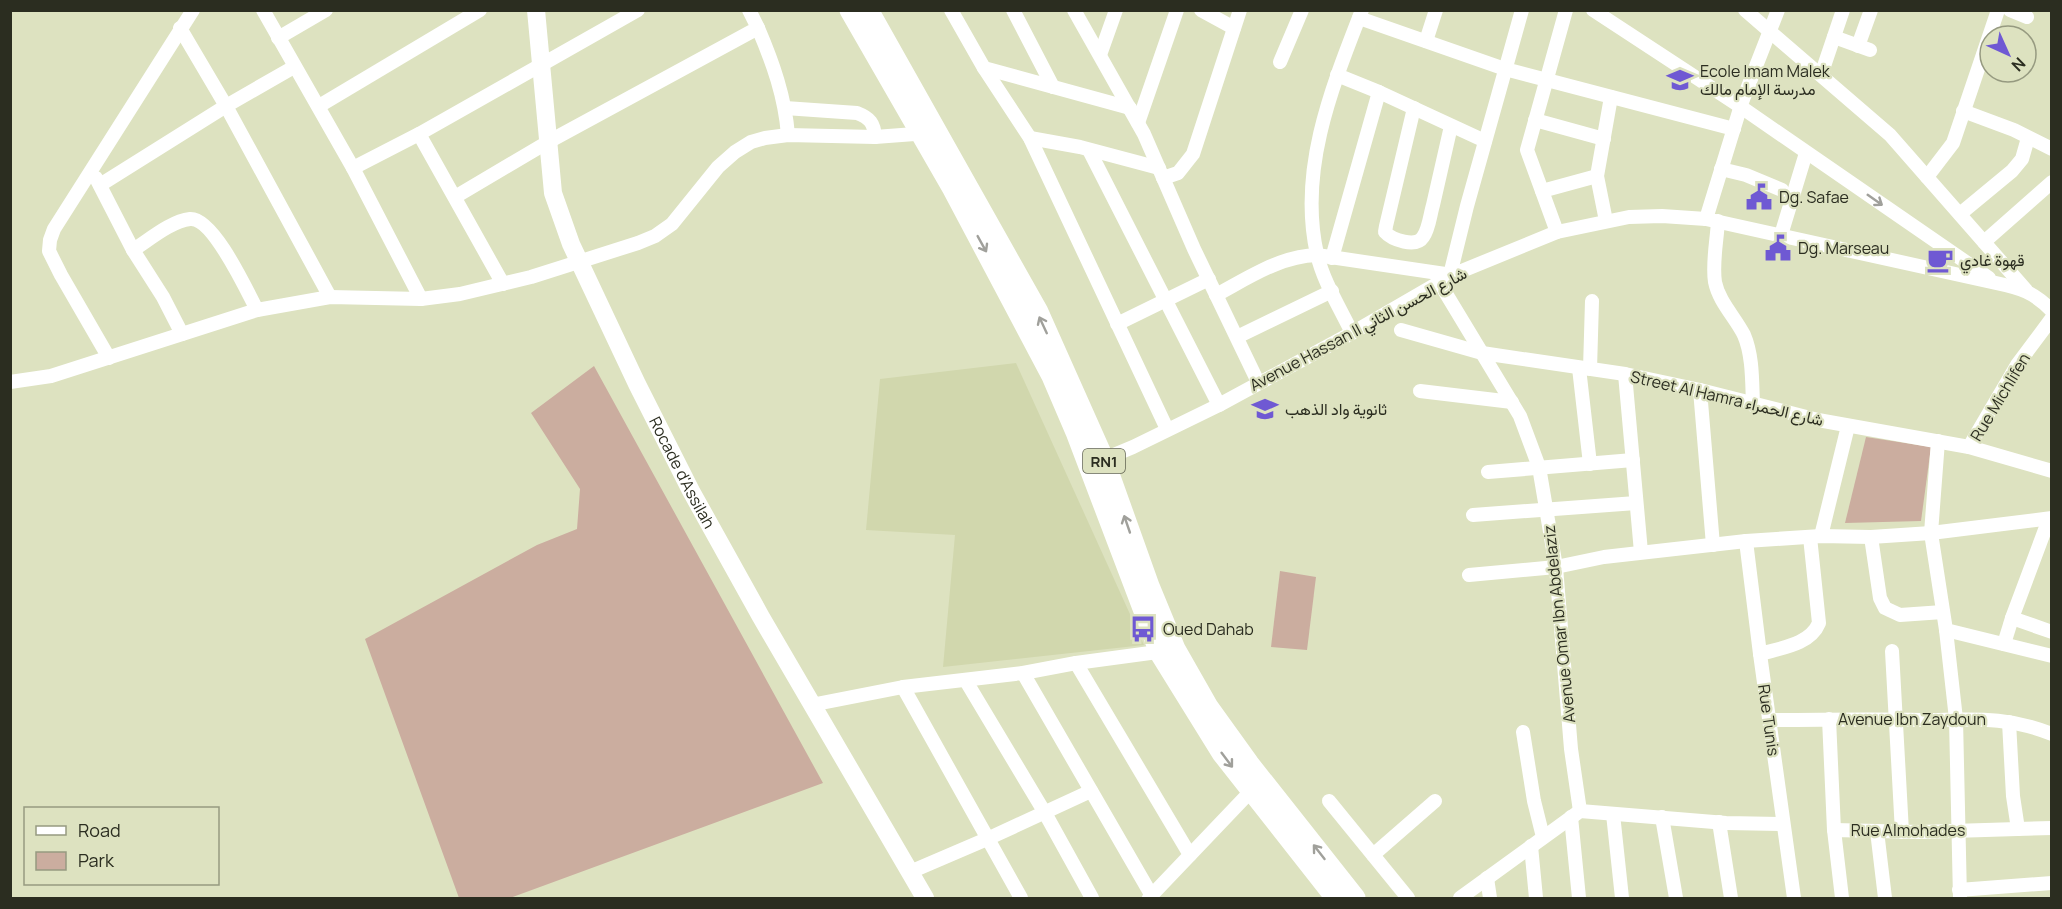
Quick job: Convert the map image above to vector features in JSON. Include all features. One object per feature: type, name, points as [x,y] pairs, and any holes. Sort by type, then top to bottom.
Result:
[{"type":"main road","name":"RN1","points":[[850,10],[929,133],[1068,411],[1096,462],[1168,651],[1222,753],[1336,898]]},
{"type":"main road","name":"RN1","points":[[868,10],[917,99],[929,133]]},
{"type":"main road","name":"RN1","points":[[1168,651],[1249,764],[1355,898]]},
{"type":"street","points":[[109,358],[61,275],[50,251],[50,240],[54,229],[91,168],[193,10]]},
{"type":"street","points":[[262,10],[353,168],[420,299]]},
{"type":"street","points":[[278,38],[326,10]]},
{"type":"street","points":[[319,106],[480,10]]},
{"type":"street","name":"Rocade d'Assilah","points":[[536,10],[553,193],[579,261],[637,384],[691,490],[811,705],[925,898]]},
{"type":"street","points":[[353,168],[419,134],[638,10]]},
{"type":"street","points":[[749,10],[769,54],[785,108],[788,135]]},
{"type":"street","points":[[951,10],[984,68],[1030,138],[1167,429]]},
{"type":"street","points":[[1013,10],[1053,87]]},
{"type":"street","points":[[1074,10],[1138,123],[1258,382]]},
{"type":"street","points":[[1100,55],[1116,10]]},
{"type":"street","points":[[1138,123],[1177,10]]},
{"type":"street","points":[[1201,10],[1234,28]]},
{"type":"street","points":[[1030,138],[1089,150],[1161,173],[1178,173],[1193,154],[1240,10]]},
{"type":"street","points":[[1280,62],[1302,10]]},
{"type":"street","points":[[1426,41],[1436,10]]},
{"type":"street","points":[[1216,295],[1259,272],[1299,256],[1317,255],[1447,278],[1522,10]]},
{"type":"street","points":[[1557,232],[1527,150],[1566,10]]},
{"type":"street","points":[[1593,10],[1741,107],[1996,283]]},
{"type":"street","points":[[1745,10],[1890,135],[2026,290]]},
{"type":"street","points":[[1753,405],[1750,354],[1744,336],[1716,285],[1714,276],[1712,220],[1721,169],[1741,107],[1778,10]]},
{"type":"street","points":[[1821,75],[1844,10]]},
{"type":"street","points":[[1834,38],[1864,48],[1871,10]]},
{"type":"street","points":[[1927,177],[1953,143],[1998,10]]},
{"type":"street","points":[[2010,10],[2027,17]]},
{"type":"street","points":[[1352,333],[1317,255],[1312,206],[1317,147],[1336,75],[1360,14],[1426,41],[1505,69],[1734,129]]},
{"type":"street","points":[[180,28],[226,106],[330,297]]},
{"type":"street","points":[[455,197],[548,142],[758,28]]},
{"type":"street","points":[[100,185],[226,106],[294,67]]},
{"type":"street","points":[[984,68],[1130,108]]},
{"type":"street","points":[[1336,75],[1379,92],[1485,141]]},
{"type":"street","points":[[1332,258],[1379,92]]},
{"type":"street","points":[[1606,221],[1597,176],[1611,97]]},
{"type":"street","points":[[785,108],[857,113],[867,117],[873,123],[875,137]]},
{"type":"street","points":[[1414,108],[1385,232],[1391,237],[1409,242],[1423,238],[1451,126]]},
{"type":"street","points":[[1964,111],[2014,130],[2052,149]]},
{"type":"street","points":[[1534,120],[1604,139]]},
{"type":"street","points":[[10,382],[51,376],[257,310],[330,297],[420,299],[460,294],[531,277],[638,243],[655,236],[672,224],[718,167],[751,142],[788,135],[875,137],[929,133]]},
{"type":"street","points":[[419,134],[502,284]]},
{"type":"street","points":[[1960,214],[2012,171],[2022,159],[2028,138]]},
{"type":"street","points":[[1089,150],[1219,405]]},
{"type":"street","points":[[1781,235],[1806,153]]},
{"type":"street","points":[[91,168],[133,250],[163,297],[182,334]]},
{"type":"street","points":[[1721,169],[1746,175],[1782,190]]},
{"type":"street","points":[[1542,191],[1597,176]]},
{"type":"street","points":[[1984,242],[2052,182]]},
{"type":"street","name":"Avenue Hassan II شارع الحسن الثاني","points":[[1096,462],[1133,447],[1219,405],[1352,333],[1447,278],[1557,232],[1629,217],[1662,216],[1712,220],[1781,235],[2026,290],[2044,302],[2052,311]]},
{"type":"street","points":[[133,250],[173,225],[190,219],[196,220],[206,225],[220,243],[257,310]]},
{"type":"street","name":"Avenue Omar Ibn Abdelaziz","points":[[1447,278],[1482,353],[1520,416],[1539,467],[1556,567],[1576,814],[1579,898]]},
{"type":"street","points":[[1118,324],[1209,279]]},
{"type":"street","points":[[1237,338],[1332,291]]},
{"type":"street","points":[[1590,464],[1585,368],[1592,301]]},
{"type":"street","name":"Rue Michlifen","points":[[1969,447],[2017,365],[2052,318]]},
{"type":"street","name":"Street Al Hamra شارع الحمراء","points":[[1401,330],[1482,353],[1625,374],[1848,426],[1969,447],[2052,471]]},
{"type":"street","points":[[1625,374],[1641,552]]},
{"type":"street","points":[[1700,390],[1713,545]]},
{"type":"street","points":[[1420,391],[1512,402]]},
{"type":"street","points":[[1760,654],[1796,644],[1816,631],[1819,623],[1815,537],[1848,426]]},
{"type":"street","points":[[1938,441],[1931,533],[1946,630],[1956,719],[1960,894],[2052,883]]},
{"type":"street","points":[[1488,472],[1633,460]]},
{"type":"street","points":[[1473,515],[1636,504]]},
{"type":"street","points":[[1469,575],[1556,567],[1604,557],[1746,541],[1931,533],[2050,518],[2046,546],[2012,618],[2004,644]]},
{"type":"street","points":[[1871,537],[1880,598],[1885,608],[1900,615],[1943,612]]},
{"type":"street","name":"Rue Tunis","points":[[1746,541],[1794,898]]},
{"type":"street","points":[[2012,618],[2052,632]]},
{"type":"street","points":[[1946,630],[2052,656]]},
{"type":"street","points":[[811,705],[903,687],[1023,674],[1076,663],[1168,651]]},
{"type":"street","points":[[1892,651],[1902,832]]},
{"type":"street","points":[[1076,663],[1190,855]]},
{"type":"street","points":[[1023,674],[1150,897],[1251,791]]},
{"type":"street","points":[[966,681],[1045,813],[1092,898]]},
{"type":"street","points":[[903,687],[1021,898]]},
{"type":"street","name":"Avenue Ibn Zaydoun","points":[[1770,720],[1978,718],[2050,730]]},
{"type":"street","points":[[1829,720],[1834,830]]},
{"type":"street","points":[[2009,722],[2013,796],[2018,829]]},
{"type":"street","points":[[1523,732],[1534,801],[1543,837]]},
{"type":"street","points":[[910,872],[987,840],[1091,791]]},
{"type":"street","points":[[1329,801],[1408,898]]},
{"type":"street","points":[[1373,855],[1435,801]]},
{"type":"street","points":[[1460,898],[1576,814],[1784,824]]},
{"type":"street","points":[[1613,814],[1622,898]]},
{"type":"street","points":[[1662,817],[1676,898]]},
{"type":"street","points":[[1719,822],[1731,898]]},
{"type":"street","name":"Rue Almohades","points":[[1842,898],[1834,830],[1902,832],[2052,828]]},
{"type":"street","points":[[1877,831],[1885,898]]},
{"type":"street","points":[[1531,846],[1536,898]]},
{"type":"street","points":[[1487,878],[1490,898]]},
{"type":"shaded area","points":[[1016,363],[1144,645],[943,667],[955,535],[866,530],[880,379]]},
{"type":"green space","points":[[594,366],[823,783],[510,898],[459,898],[365,639],[537,545],[577,529],[580,489],[531,413]]},
{"type":"green space","points":[[1866,437],[1931,447],[1921,521],[1845,523]]},
{"type":"green space","points":[[1280,571],[1316,577],[1307,650],[1271,647]]},
{"type":"place","name":"Ecole Imam Malek مدرسة الإمام مالك","points":[[1680,80]]},
{"type":"place","name":"Dg. Safae","points":[[1759,197]]},
{"type":"place","name":"Dg. Marseau","points":[[1778,248]]},
{"type":"place","name":"قهوة غادي","points":[[1940,260]]},
{"type":"place","name":"ثانوية واد الذهب","points":[[1265,409]]},
{"type":"place","name":"Oued Dahab","points":[[1143,629]]}]
